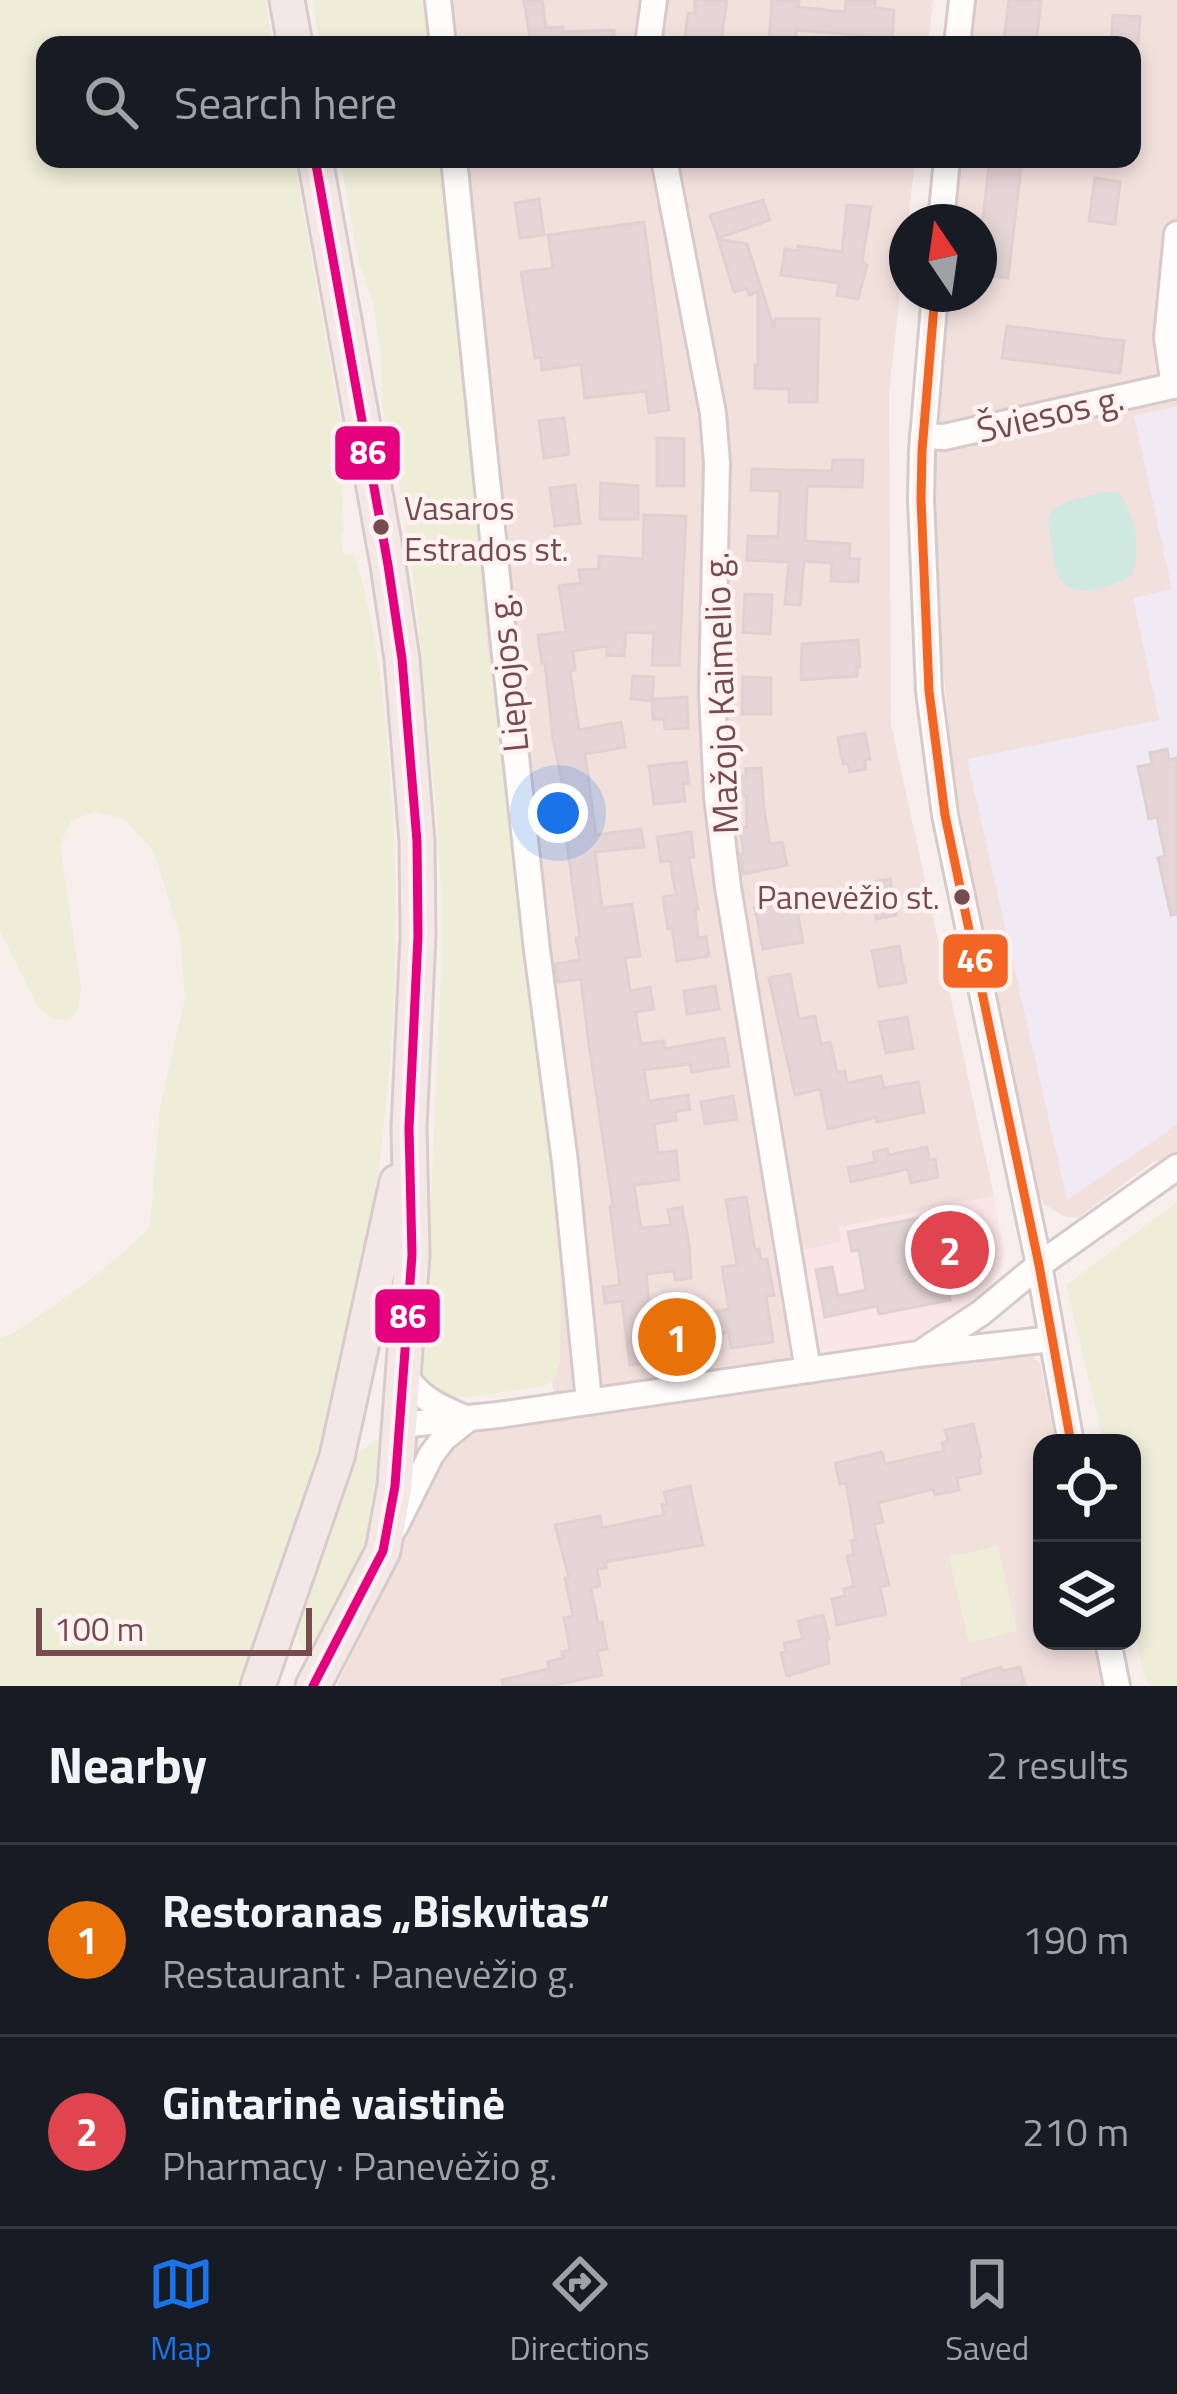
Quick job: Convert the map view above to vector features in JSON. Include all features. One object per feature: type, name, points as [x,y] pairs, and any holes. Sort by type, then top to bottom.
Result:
[{"type":"main road","points":[[287,0],[293,36]]},
{"type":"main road","points":[[284,1614],[288,1642],[316,1680],[383,1551],[401,1425],[412,1255],[409,1127],[418,936],[411,746],[388,566],[317,168]]},
{"type":"main road","points":[[258,1686],[337,1457],[409,1127]]},
{"type":"main road","points":[[370,1315],[408,1321]]},
{"type":"main road","points":[[337,1457],[351,1442],[372,1431],[401,1425]]},
{"type":"street","points":[[438,0],[442,36]]},
{"type":"street","points":[[649,36],[654,0]]},
{"type":"street","points":[[958,36],[962,0]]},
{"type":"street","name":"Liepojos g.","points":[[455,168],[506,674],[590,1402]]},
{"type":"street","name":"Mažojo Kaimelio g.","points":[[666,168],[713,412],[717,463],[712,693],[720,820],[808,1370]]},
{"type":"street","points":[[943,204],[946,168]]},
{"type":"street","points":[[1175,385],[1167,338],[1177,234]]},
{"type":"street","points":[[933,312],[921,499],[925,632],[939,779],[1040,1265],[1069,1434]]},
{"type":"street","name":"Šviesos g.","points":[[923,436],[944,437],[1175,385]]},
{"type":"street","points":[[918,1354],[981,1313],[1177,1167]]},
{"type":"street","points":[[401,1425],[1052,1339]]},
{"type":"street","points":[[405,1376],[430,1403],[468,1419]]},
{"type":"street","points":[[383,1551],[431,1455],[443,1438],[468,1419]]},
{"type":"street","points":[[1110,1650],[1117,1686]]},
{"type":"shaded area","points":[[0,0],[265,0],[271,36],[36,36],[36,168],[296,168],[341,423],[334,426],[344,531],[340,536],[344,556],[354,554],[379,669],[391,787],[396,947],[376,1191],[328,1427],[242,1686],[0,1686],[0,1338],[84,1284],[150,1227],[160,1108],[185,997],[180,936],[154,852],[123,818],[94,812],[71,821],[60,845],[81,987],[78,1010],[69,1020],[52,1019],[38,1007],[0,931]]},
{"type":"shaded area","points":[[312,0],[428,0],[433,36],[318,36]]},
{"type":"shaded area","points":[[428,0],[933,0],[929,36],[433,36]]},
{"type":"shaded area","points":[[974,0],[1177,0],[1177,1158],[1153,1162],[1078,1218],[1063,1216],[1044,1204],[1039,1193],[958,814],[933,572],[932,467],[945,312],[997,312],[997,204],[954,204],[957,168],[1141,168],[1141,36],[970,36]]},
{"type":"shaded area","points":[[342,168],[446,168],[487,645],[530,957],[555,1184],[560,1363],[552,1382],[439,1401],[428,1394],[417,1371],[429,1242],[441,970],[436,808],[415,592],[382,404],[373,304],[358,259]]},
{"type":"shaded area","points":[[446,168],[914,168],[910,204],[889,204],[889,312],[898,312],[889,393],[891,724],[994,1196],[840,1227],[842,1242],[817,1359],[554,1394],[552,1382],[557,1373],[530,957],[514,866],[487,645]]},
{"type":"shaded area","points":[[1177,406],[1177,1125],[1067,1200],[967,759],[1159,720],[1133,598],[1172,589],[1134,416]]},
{"type":"shaded area","points":[[1105,492],[1119,493],[1133,522],[1132,575],[1106,587],[1075,589],[1056,571],[1050,516],[1060,505]]},
{"type":"shaded area","points":[[994,1196],[1004,1253],[1001,1268],[977,1301],[930,1335],[817,1359],[797,1251],[841,1242],[839,1227]]},
{"type":"shaded area","points":[[1177,1202],[1177,1686],[1150,1686],[1139,1650],[1141,1434],[1102,1434],[1066,1285]]},
{"type":"shaded area","points":[[1014,1351],[1029,1353],[1040,1363],[1054,1434],[1033,1434],[1033,1650],[1101,1650],[1107,1686],[337,1686],[437,1462],[459,1440],[486,1429]]},
{"type":"shaded area","points":[[387,1436],[383,1494],[358,1565],[315,1650],[307,1653],[298,1642],[299,1616],[355,1456]]},
{"type":"shaded area","points":[[998,1546],[1017,1631],[969,1643],[949,1557]]},
{"type":"building","points":[[524,0],[542,0],[546,28],[614,30],[614,36],[530,36]]},
{"type":"building","points":[[695,0],[727,0],[722,36],[685,36],[688,13],[695,14]]},
{"type":"building","points":[[772,0],[845,12],[846,0],[875,0],[875,8],[894,10],[892,36],[796,30],[796,36],[769,36]]},
{"type":"building","points":[[1009,0],[1041,0],[1037,36],[1004,36]]},
{"type":"building","points":[[1113,15],[1140,17],[1139,36],[1111,36]]},
{"type":"building","points":[[989,168],[1021,168],[1008,278],[997,277],[997,204],[985,204]]},
{"type":"building","points":[[1095,178],[1120,182],[1115,224],[1089,221]]},
{"type":"building","points":[[539,199],[544,235],[520,238],[515,203]]},
{"type":"building","points":[[763,200],[770,220],[718,238],[710,215]]},
{"type":"building","points":[[847,205],[871,207],[862,261],[867,265],[858,299],[837,295],[839,283],[781,275],[785,249],[798,251],[798,246],[842,252]]},
{"type":"building","points":[[644,222],[669,410],[649,413],[646,391],[585,398],[581,364],[542,370],[541,357],[535,358],[521,272],[553,268],[548,235]]},
{"type":"building","points":[[718,239],[747,244],[774,328],[775,319],[819,319],[817,402],[789,402],[789,389],[755,388],[758,292],[749,295],[747,288],[734,292]]},
{"type":"building","points":[[1007,326],[1124,341],[1120,373],[1002,358]]},
{"type":"building","points":[[564,418],[569,454],[544,458],[539,421]]},
{"type":"building","points":[[657,438],[684,439],[684,486],[657,486]]},
{"type":"building","points":[[833,460],[863,460],[862,487],[807,486],[805,541],[850,544],[849,559],[859,559],[858,582],[831,581],[832,563],[804,561],[800,605],[785,604],[789,562],[747,560],[748,536],[778,537],[780,491],[751,490],[752,469],[832,471]]},
{"type":"building","points":[[601,483],[638,486],[638,519],[600,519]]},
{"type":"building","points":[[575,485],[580,523],[555,526],[550,488]]},
{"type":"building","points":[[644,515],[686,516],[679,665],[652,665],[654,633],[626,632],[624,656],[607,655],[607,646],[573,651],[575,670],[570,671],[579,730],[621,722],[625,747],[585,754],[596,835],[641,829],[644,847],[595,852],[602,908],[632,904],[640,956],[625,958],[630,991],[650,987],[654,1009],[635,1012],[641,1044],[664,1041],[665,1049],[724,1038],[729,1066],[692,1072],[690,1064],[644,1070],[649,1101],[688,1095],[690,1109],[675,1112],[676,1120],[654,1124],[658,1153],[676,1151],[679,1180],[634,1185],[641,1228],[671,1225],[668,1210],[682,1207],[689,1244],[691,1278],[675,1280],[674,1271],[646,1274],[651,1319],[729,1309],[722,1267],[737,1265],[726,1200],[746,1197],[755,1250],[759,1249],[761,1260],[767,1259],[774,1295],[766,1296],[773,1342],[731,1348],[729,1332],[688,1341],[691,1357],[630,1365],[622,1301],[605,1303],[603,1287],[620,1285],[581,979],[558,982],[555,964],[580,960],[576,938],[580,937],[562,808],[567,807],[538,635],[566,632],[559,586],[581,583],[579,570],[599,569],[599,556],[643,559]]},
{"type":"building","points":[[745,594],[772,595],[770,634],[743,632]]},
{"type":"building","points":[[858,640],[857,676],[801,680],[802,644]]},
{"type":"building","points":[[633,676],[654,677],[652,699],[687,697],[688,728],[665,729],[664,719],[653,719],[652,701],[631,699]]},
{"type":"building","points":[[743,677],[771,678],[771,714],[742,714]]},
{"type":"building","points":[[865,733],[870,759],[864,760],[866,769],[850,772],[848,764],[843,764],[838,738]]},
{"type":"building","points":[[1167,749],[1169,760],[1177,758],[1177,914],[1171,915],[1158,858],[1165,856],[1157,817],[1149,819],[1138,767],[1152,764],[1150,753]]},
{"type":"building","points":[[686,762],[685,801],[654,804],[649,766]]},
{"type":"building","points":[[761,768],[770,844],[782,842],[787,865],[743,874],[740,828],[747,827],[746,795],[734,796],[733,777],[746,776],[746,769]]},
{"type":"building","points":[[691,832],[694,857],[689,858],[698,938],[706,937],[709,956],[677,961],[663,897],[676,895],[670,861],[661,862],[657,837]]},
{"type":"building","points":[[890,879],[896,915],[876,919],[874,907],[868,908],[863,884]]},
{"type":"building","points":[[795,900],[803,942],[763,949],[755,908]]},
{"type":"building","points":[[899,946],[906,982],[879,987],[872,951]]},
{"type":"building","points":[[790,974],[799,1019],[815,1016],[821,1044],[830,1042],[837,1072],[845,1071],[847,1083],[881,1076],[884,1088],[918,1082],[924,1112],[828,1129],[820,1089],[795,1095],[769,978]]},
{"type":"building","points":[[715,986],[719,1009],[687,1014],[684,991]]},
{"type":"building","points":[[907,1017],[913,1048],[886,1053],[879,1022]]},
{"type":"building","points":[[733,1096],[737,1119],[705,1124],[701,1102]]},
{"type":"building","points":[[927,1147],[938,1177],[911,1183],[908,1169],[851,1182],[848,1168],[875,1162],[873,1152],[887,1149],[889,1155]]},
{"type":"building","points":[[950,1212],[964,1286],[948,1289],[950,1300],[879,1314],[877,1306],[825,1317],[816,1270],[832,1267],[838,1296],[866,1290],[859,1250],[852,1251],[848,1232]]},
{"type":"building","points":[[973,1424],[981,1473],[957,1478],[959,1490],[935,1495],[933,1489],[878,1503],[883,1522],[874,1524],[889,1585],[880,1587],[886,1614],[837,1625],[832,1599],[845,1596],[844,1589],[854,1586],[847,1556],[854,1555],[851,1541],[856,1540],[846,1483],[840,1484],[835,1463],[882,1452],[885,1464],[944,1451],[945,1430]]},
{"type":"building","points":[[690,1486],[703,1545],[605,1562],[606,1568],[597,1569],[600,1586],[591,1588],[607,1649],[597,1651],[602,1675],[550,1686],[503,1686],[502,1680],[549,1669],[548,1662],[563,1658],[562,1652],[570,1650],[564,1618],[573,1616],[565,1578],[569,1578],[555,1525],[600,1516],[602,1528],[664,1515],[664,1492]]},
{"type":"building","points":[[823,1615],[829,1663],[787,1676],[781,1653],[786,1652],[784,1643],[803,1639],[798,1621]]},
{"type":"building","points":[[1001,1667],[1002,1671],[1020,1667],[1025,1686],[962,1686],[962,1679]]},
{"type":"transit line","name":"86","points":[[313,1686],[383,1551],[395,1486],[412,1255],[409,1128],[418,936],[417,841],[402,659],[317,168]]},
{"type":"transit line","name":"46","points":[[934,312],[921,499],[929,691],[945,815],[1069,1434]]},
{"type":"place","name":"Vasaros Estrados st.","points":[[381,527]]},
{"type":"place","name":"Panevėžio st.","points":[[962,897]]},
{"type":"place","name":"Gintarinė vaistinė","points":[[950,1250]]},
{"type":"place","name":"Restoranas „Biskvitas“","points":[[677,1337]]}]
